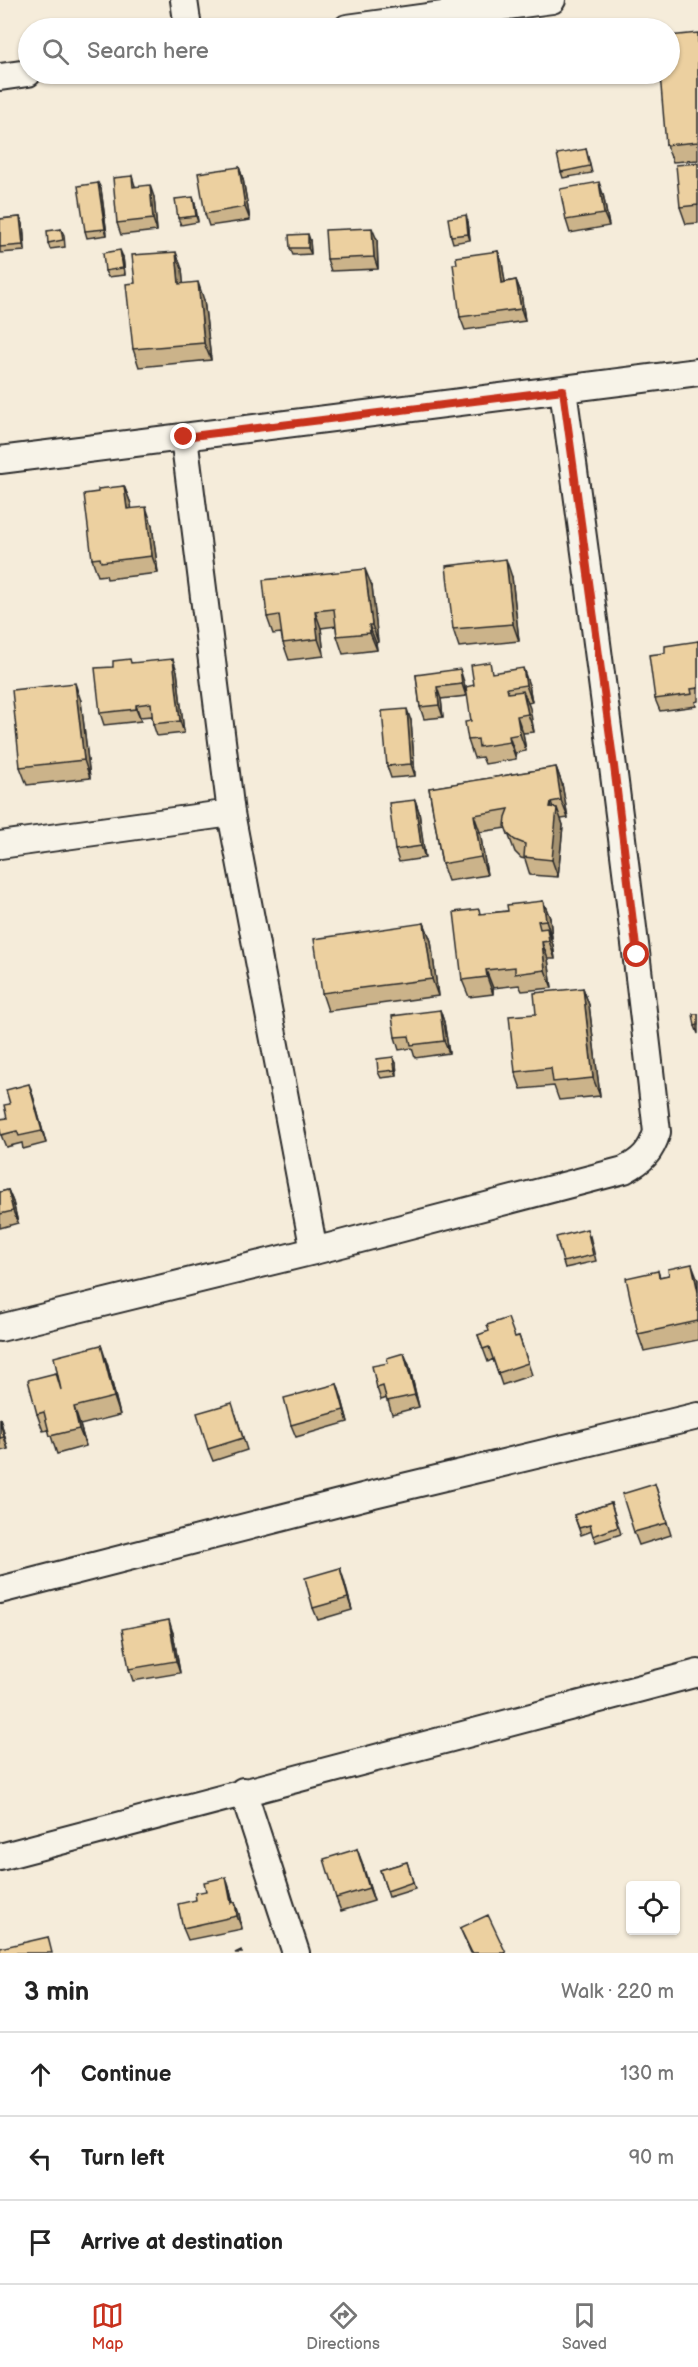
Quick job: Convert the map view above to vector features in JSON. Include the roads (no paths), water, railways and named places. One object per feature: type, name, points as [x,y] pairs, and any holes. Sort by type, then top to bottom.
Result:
[{"type":"street","points":[[184,0],[187,18]]},
{"type":"street","points":[[410,18],[512,2],[552,0]]},
{"type":"street","points":[[0,77],[18,74]]},
{"type":"street","points":[[0,460],[698,372]]},
{"type":"street","points":[[0,1328],[314,1251],[624,1170],[639,1163],[654,1142],[657,1132],[636,943],[563,390]]},
{"type":"street","points":[[184,437],[231,813],[314,1251]]},
{"type":"street","points":[[0,845],[231,813]]},
{"type":"street","points":[[0,1590],[374,1494],[698,1416]]},
{"type":"street","points":[[0,1857],[243,1791],[698,1673]]},
{"type":"street","points":[[243,1791],[296,1953]]}]
